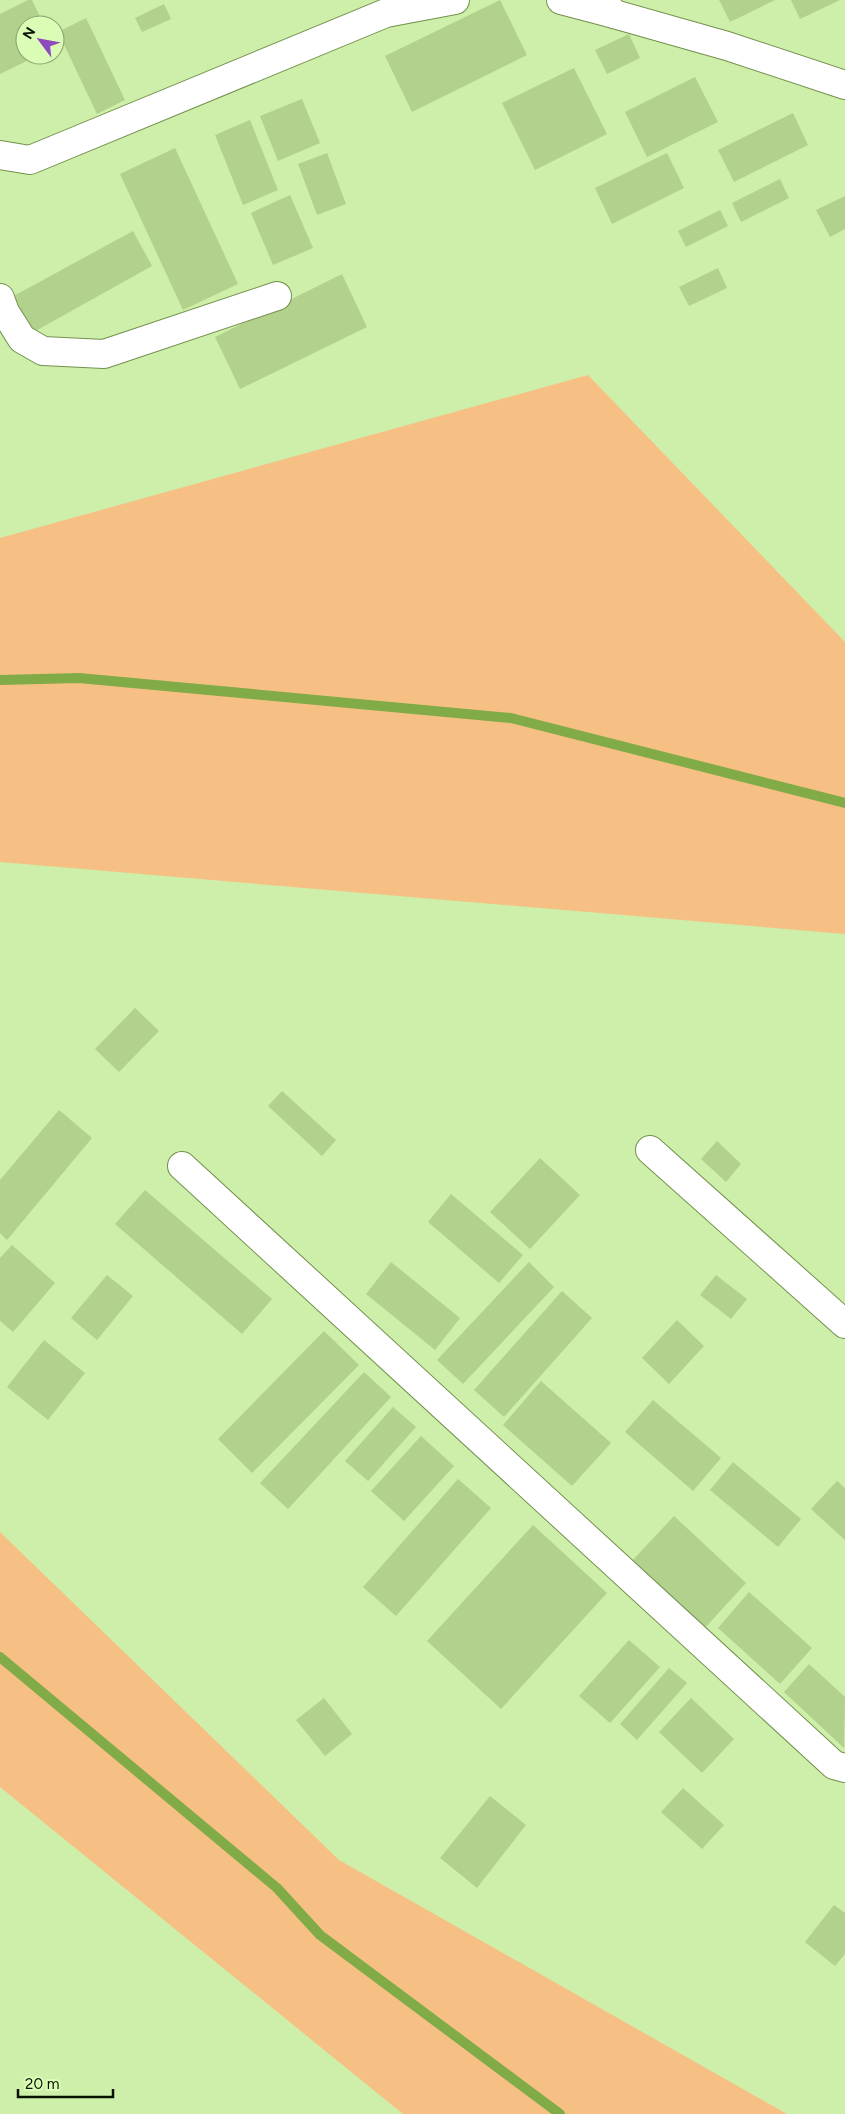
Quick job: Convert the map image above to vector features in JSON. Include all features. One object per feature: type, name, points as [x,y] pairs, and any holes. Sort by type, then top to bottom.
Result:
[{"type":"street","points":[[0,155],[30,160],[386,13],[455,0]]},
{"type":"street","points":[[561,0],[608,7],[845,85]]},
{"type":"street","points":[[0,298],[5,312],[22,339],[43,351],[104,354],[277,296]]},
{"type":"street","points":[[650,1150],[845,1324]]},
{"type":"street","points":[[182,1166],[834,1765],[845,1768]]},
{"type":"shaded area","points":[[588,375],[845,642],[845,934],[0,862],[0,538]]},
{"type":"shaded area","points":[[0,1532],[339,1860],[787,2114],[403,2114],[0,1787]]},
{"type":"building","points":[[28,0],[32,0],[39,15],[15,15],[15,65],[18,65],[0,74],[0,14]]},
{"type":"building","points":[[500,0],[527,55],[412,112],[385,56]]},
{"type":"building","points":[[719,0],[775,0],[730,22]]},
{"type":"building","points":[[791,0],[840,0],[800,19]]},
{"type":"building","points":[[164,4],[171,19],[142,32],[135,18]]},
{"type":"building","points":[[86,18],[125,100],[97,114],[65,47],[65,28]]},
{"type":"building","points":[[629,34],[640,58],[607,74],[595,50]]},
{"type":"building","points":[[574,68],[607,134],[535,170],[502,103]]},
{"type":"building","points":[[695,77],[718,122],[647,157],[625,112]]},
{"type":"building","points":[[302,99],[320,143],[278,161],[260,116]]},
{"type":"building","points":[[793,113],[808,145],[734,182],[718,150]]},
{"type":"building","points":[[250,120],[278,190],[243,205],[215,135]]},
{"type":"building","points":[[175,148],[238,284],[183,310],[120,174]]},
{"type":"building","points":[[327,153],[346,204],[317,215],[298,164]]},
{"type":"building","points":[[667,153],[684,188],[612,224],[595,188]]},
{"type":"building","points":[[780,179],[789,198],[741,222],[732,203]]},
{"type":"building","points":[[290,195],[313,248],[273,265],[251,213]]},
{"type":"building","points":[[845,196],[845,229],[830,237],[816,210]]},
{"type":"building","points":[[720,210],[728,226],[686,247],[678,231]]},
{"type":"building","points":[[133,231],[152,266],[30,334],[10,298]]},
{"type":"building","points":[[718,268],[727,288],[689,306],[679,287]]},
{"type":"building","points":[[342,274],[367,327],[240,389],[215,337]]},
{"type":"building","points":[[135,1008],[159,1031],[119,1072],[95,1049]]},
{"type":"building","points":[[282,1091],[336,1140],[322,1156],[268,1106]]},
{"type":"building","points":[[59,1110],[92,1138],[7,1240],[0,1233],[0,1180]]},
{"type":"building","points":[[717,1141],[741,1164],[726,1182],[701,1159]]},
{"type":"building","points":[[540,1158],[580,1195],[530,1249],[490,1212]]},
{"type":"building","points":[[145,1190],[272,1299],[242,1334],[115,1224]]},
{"type":"building","points":[[451,1194],[523,1255],[499,1283],[428,1222]]},
{"type":"building","points":[[12,1245],[55,1283],[13,1332],[0,1321],[0,1258]]},
{"type":"building","points":[[391,1262],[460,1318],[435,1350],[366,1294]]},
{"type":"building","points":[[529,1262],[554,1287],[463,1384],[437,1360]]},
{"type":"building","points":[[107,1275],[133,1296],[97,1340],[71,1318]]},
{"type":"building","points":[[716,1275],[747,1299],[731,1319],[700,1295]]},
{"type":"building","points":[[562,1291],[592,1318],[504,1417],[474,1390]]},
{"type":"building","points":[[677,1320],[704,1346],[669,1384],[642,1358]]},
{"type":"building","points":[[324,1331],[359,1365],[252,1473],[218,1439]]},
{"type":"building","points":[[44,1340],[85,1373],[48,1420],[7,1387]]},
{"type":"building","points":[[364,1372],[391,1397],[288,1509],[260,1483]]},
{"type":"building","points":[[541,1381],[611,1443],[572,1486],[503,1425]]},
{"type":"building","points":[[653,1400],[721,1458],[693,1491],[625,1432]]},
{"type":"building","points":[[393,1407],[416,1427],[368,1481],[345,1461]]},
{"type":"building","points":[[421,1436],[454,1466],[404,1521],[371,1491]]},
{"type":"building","points":[[733,1462],[801,1519],[778,1547],[710,1490]]},
{"type":"building","points":[[458,1479],[491,1508],[396,1616],[363,1587]]},
{"type":"building","points":[[837,1481],[845,1488],[845,1540],[811,1509]]},
{"type":"building","points":[[674,1516],[746,1583],[703,1630],[631,1562]]},
{"type":"building","points":[[533,1525],[607,1593],[501,1709],[427,1641]]},
{"type":"building","points":[[749,1592],[812,1648],[780,1684],[718,1628]]},
{"type":"building","points":[[629,1640],[660,1667],[610,1723],[579,1696]]},
{"type":"building","points":[[809,1664],[845,1697],[844,1748],[784,1692]]},
{"type":"building","points":[[669,1668],[687,1683],[637,1740],[620,1724]]},
{"type":"building","points":[[324,1698],[352,1734],[325,1756],[296,1720]]},
{"type":"building","points":[[691,1698],[734,1739],[702,1773],[659,1732]]},
{"type":"building","points":[[683,1788],[724,1825],[702,1849],[661,1812]]},
{"type":"building","points":[[490,1796],[526,1825],[477,1888],[440,1858]]},
{"type":"building","points":[[834,1905],[845,1913],[845,1954],[835,1966],[805,1942]]},
{"type":"waterway","points":[[0,680],[79,678],[511,718],[845,803]]},
{"type":"waterway","points":[[0,1657],[277,1888],[320,1935],[560,2114]]}]
